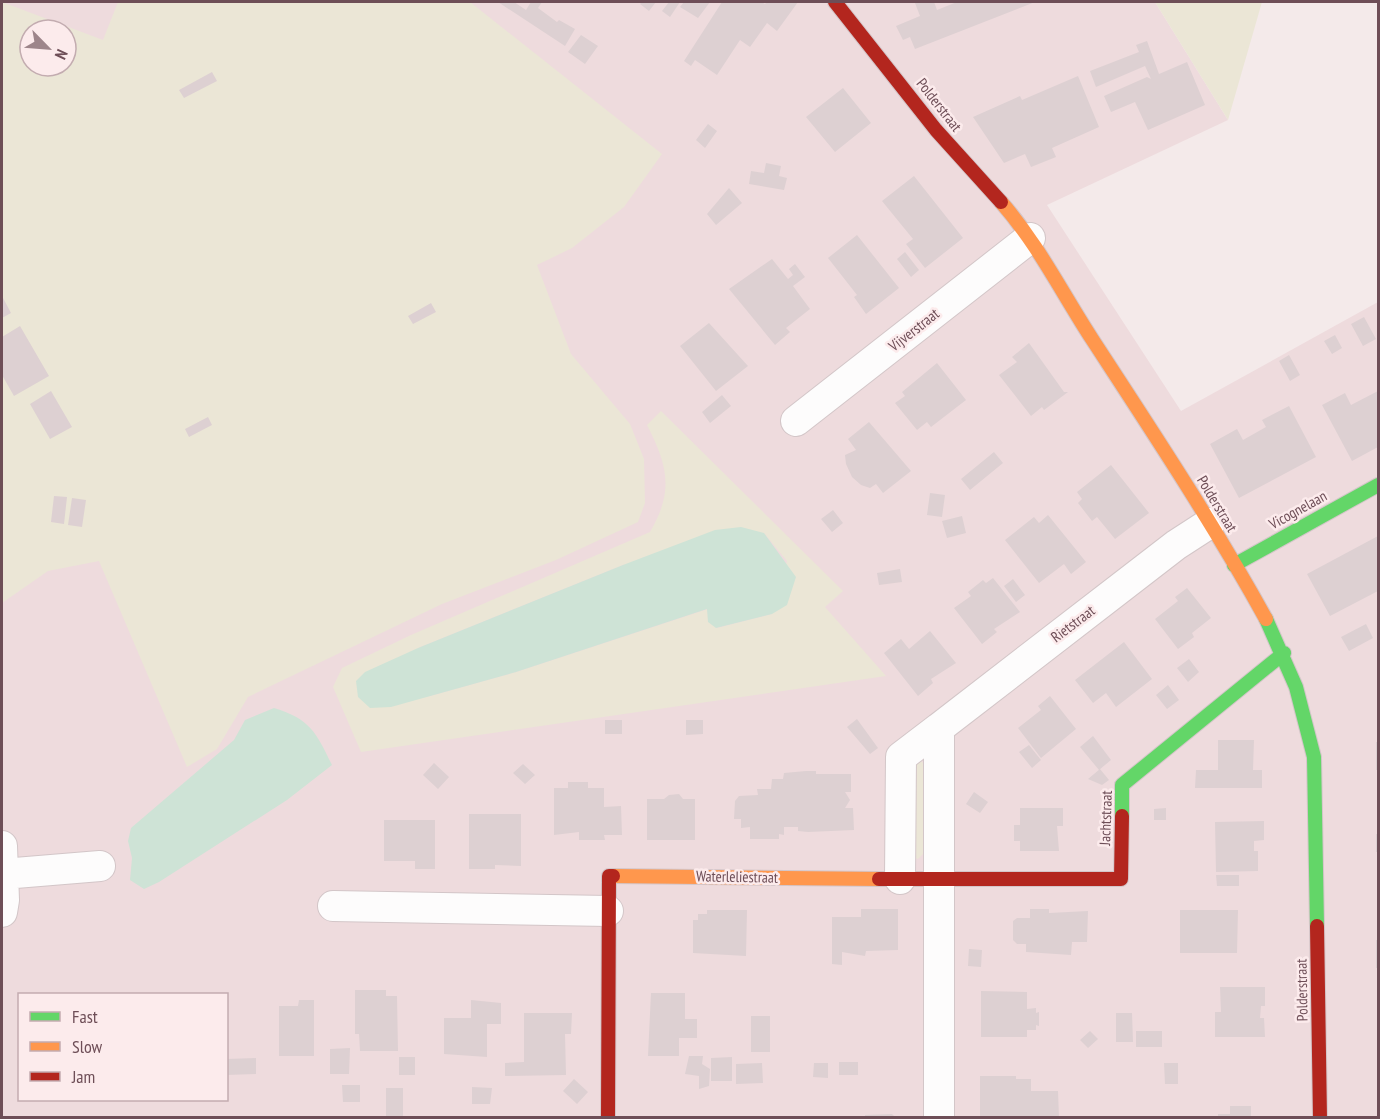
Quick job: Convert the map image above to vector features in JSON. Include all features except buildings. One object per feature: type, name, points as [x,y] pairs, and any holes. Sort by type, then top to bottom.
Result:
[{"type":"street","name":"Polderstraat","points":[[835,2],[950,146],[1006,207],[1030,238],[1209,523],[1284,653],[1309,721],[1314,757],[1320,1118]]},
{"type":"street","name":"Vijverstraat","points":[[796,422],[1030,238]]},
{"type":"street","name":"Vicognelaan","points":[[1234,565],[1378,485]]},
{"type":"street","name":"Rietstraat","points":[[900,879],[901,758],[1176,545],[1209,523]]},
{"type":"street","name":"Jachtstraat","points":[[941,880],[1121,879],[1122,785],[1284,653]]},
{"type":"street","points":[[939,728],[941,880],[939,1118]]},
{"type":"street","points":[[2,912],[2,860],[100,866]]},
{"type":"street","name":"Waterleliestraat","points":[[608,1118],[609,876],[900,879]]},
{"type":"street","points":[[900,879],[941,880]]},
{"type":"street","points":[[333,906],[608,911]]},
{"type":"shaded area","points":[[2,2],[1155,2],[1228,120],[1047,205],[1181,411],[1378,302],[1378,1117],[2,1118]]},
{"type":"shaded area","points":[[2,2],[45,18],[18,18],[18,78],[78,78],[78,31],[103,40],[118,2],[470,2],[662,154],[624,207],[572,248],[537,265],[571,354],[630,424],[644,459],[645,503],[638,522],[556,560],[442,604],[248,697],[217,749],[187,767],[99,561],[48,571],[2,603]]},
{"type":"shaded area","points":[[1155,2],[1262,2],[1228,120]]},
{"type":"shaded area","points":[[661,411],[843,591],[825,607],[886,676],[361,752],[333,687],[342,668],[411,635],[650,532],[663,504],[665,479],[660,453],[647,425]],"holes":[[[764,533],[787,561],[772,614],[717,628],[708,609],[516,672],[430,696],[418,648],[623,565]]]},
{"type":"shaded area","points":[[741,527],[764,533],[796,577],[787,605],[772,614],[716,628],[708,622],[707,609],[516,672],[391,707],[370,708],[358,697],[356,681],[365,672],[418,648],[715,530]]},
{"type":"shaded area","points":[[274,708],[304,722],[316,735],[332,765],[287,800],[159,882],[144,889],[130,880],[132,858],[128,841],[131,828],[234,740],[245,720]]},
{"type":"shaded area","points":[[920,760],[926,766],[926,851],[918,859],[913,857],[908,768]]},
{"type":"traffic: fast","points":[[1234,565],[1378,485]]},
{"type":"traffic: fast","points":[[1266,619],[1296,687],[1314,757],[1317,926]]},
{"type":"traffic: fast","points":[[1122,816],[1122,785],[1284,653]]},
{"type":"traffic: slow","points":[[1001,202],[1038,252],[1203,512],[1266,619]]},
{"type":"traffic: slow","points":[[613,876],[879,879]]},
{"type":"traffic: jam","points":[[835,2],[936,130],[1001,202]]},
{"type":"traffic: jam","points":[[879,879],[1121,879],[1122,816]]},
{"type":"traffic: jam","points":[[608,1118],[609,876],[613,876]]},
{"type":"traffic: jam","points":[[1317,926],[1320,1118]]}]
